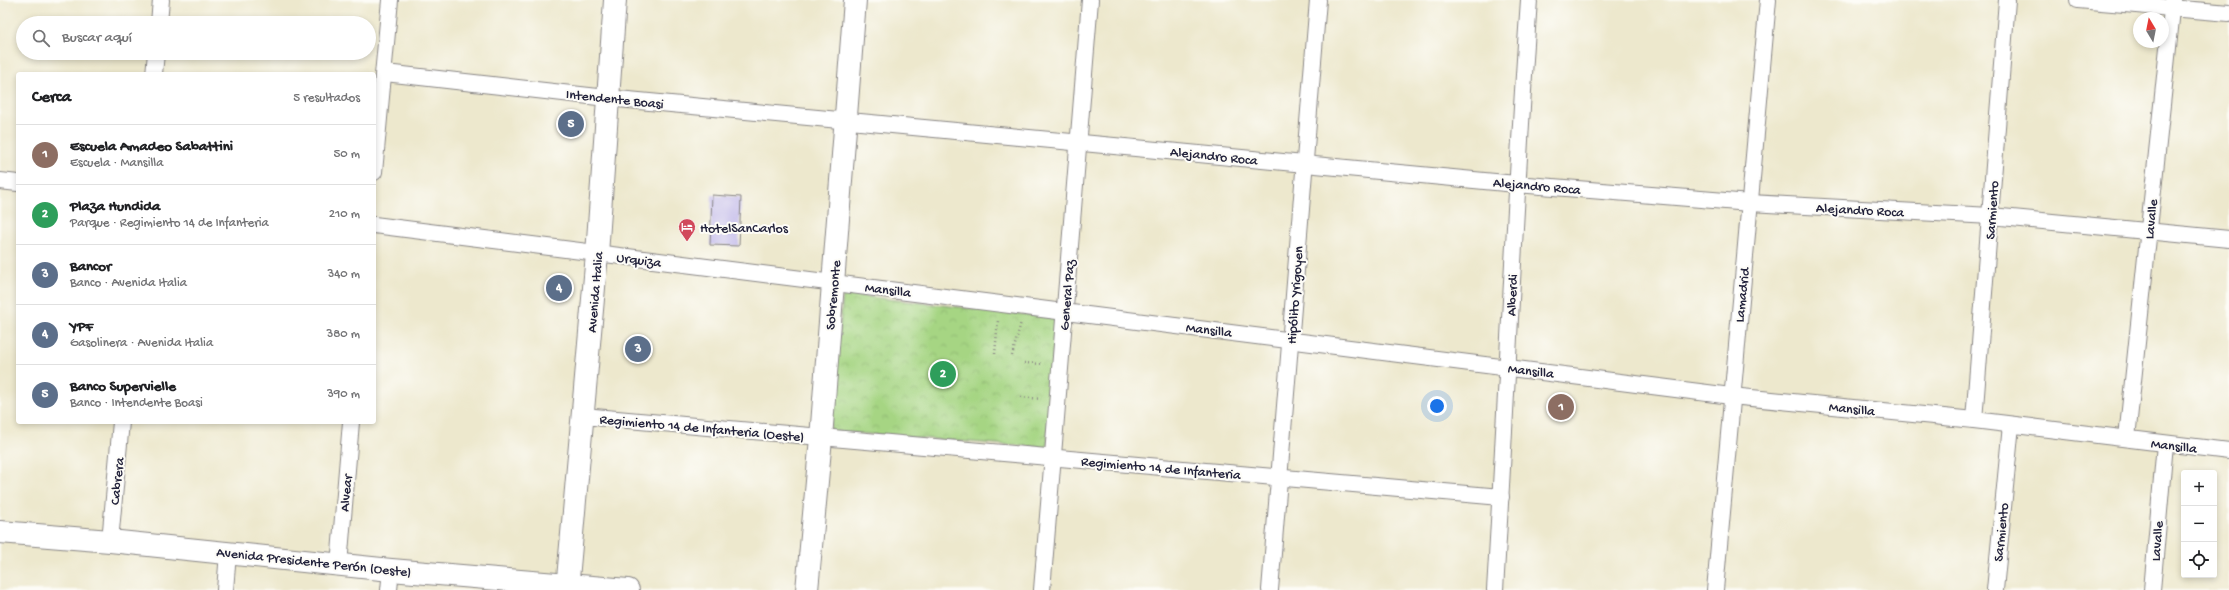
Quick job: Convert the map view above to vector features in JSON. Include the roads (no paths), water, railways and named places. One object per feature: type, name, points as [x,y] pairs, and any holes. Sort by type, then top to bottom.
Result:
[{"type":"main road","name":"Avenida Italia","points":[[576,588],[583,416],[597,254],[615,0]]},
{"type":"main road","name":"Sobremonte","points":[[807,590],[821,438],[855,0]]},
{"type":"main road","name":"Avenida Presidente Perón (Oeste)","points":[[0,532],[228,552],[339,565],[390,580],[628,590]]},
{"type":"street","points":[[160,16],[161,0]]},
{"type":"street","points":[[376,154],[385,73],[390,0]]},
{"type":"street","name":"General Paz","points":[[1042,590],[1090,0]]},
{"type":"street","name":"Hipólito Yrigoyen","points":[[1270,590],[1318,0]]},
{"type":"street","name":"Alberdi","points":[[1495,590],[1508,367],[1516,184],[1529,0]]},
{"type":"street","name":"Lamadrid","points":[[1715,590],[1731,396],[1768,0]]},
{"type":"street","name":"Sarmiento","points":[[1974,420],[2007,0]]},
{"type":"street","points":[[2078,0],[2172,4],[2229,13]]},
{"type":"street","name":"Lavalle","points":[[2127,438],[2172,4]]},
{"type":"street","points":[[154,72],[155,60]]},
{"type":"street","name":"Intendente Boasi","points":[[385,73],[607,98],[846,120]]},
{"type":"street","name":"Alejandro Roca","points":[[846,120],[1516,184],[1750,203],[1991,216],[2229,239]]},
{"type":"street","points":[[0,181],[16,183]]},
{"type":"street","name":"Urquiza","points":[[376,226],[833,282]]},
{"type":"street","name":"Mansilla","points":[[833,282],[1731,396],[1974,420],[2229,451]]},
{"type":"street","name":"Regimiento 14 de Infanteria (Oeste)","points":[[583,416],[821,438]]},
{"type":"street","name":"Cabrera","points":[[110,541],[121,424]]},
{"type":"street","name":"Alvear","points":[[339,565],[351,424]]},
{"type":"street","name":"Sarmiento","points":[[1995,590],[2011,425]]},
{"type":"street","name":"Regimiento 14 de Infanteria","points":[[821,438],[1501,497]]},
{"type":"street","name":"Lavalle","points":[[2152,590],[2165,444]]},
{"type":"street","points":[[225,590],[228,552]]},
{"type":"place","name":"Banco Supervielle","points":[[571,124]]},
{"type":"place","name":"HotelSanCarlos","points":[[687,242]]},
{"type":"place","name":"YPF","points":[[559,288]]},
{"type":"place","name":"Bancor","points":[[638,349]]},
{"type":"place","name":"Plaza Hundida","points":[[943,374]]},
{"type":"place","name":"Escuela Amadeo Sabattini","points":[[1561,407]]}]
